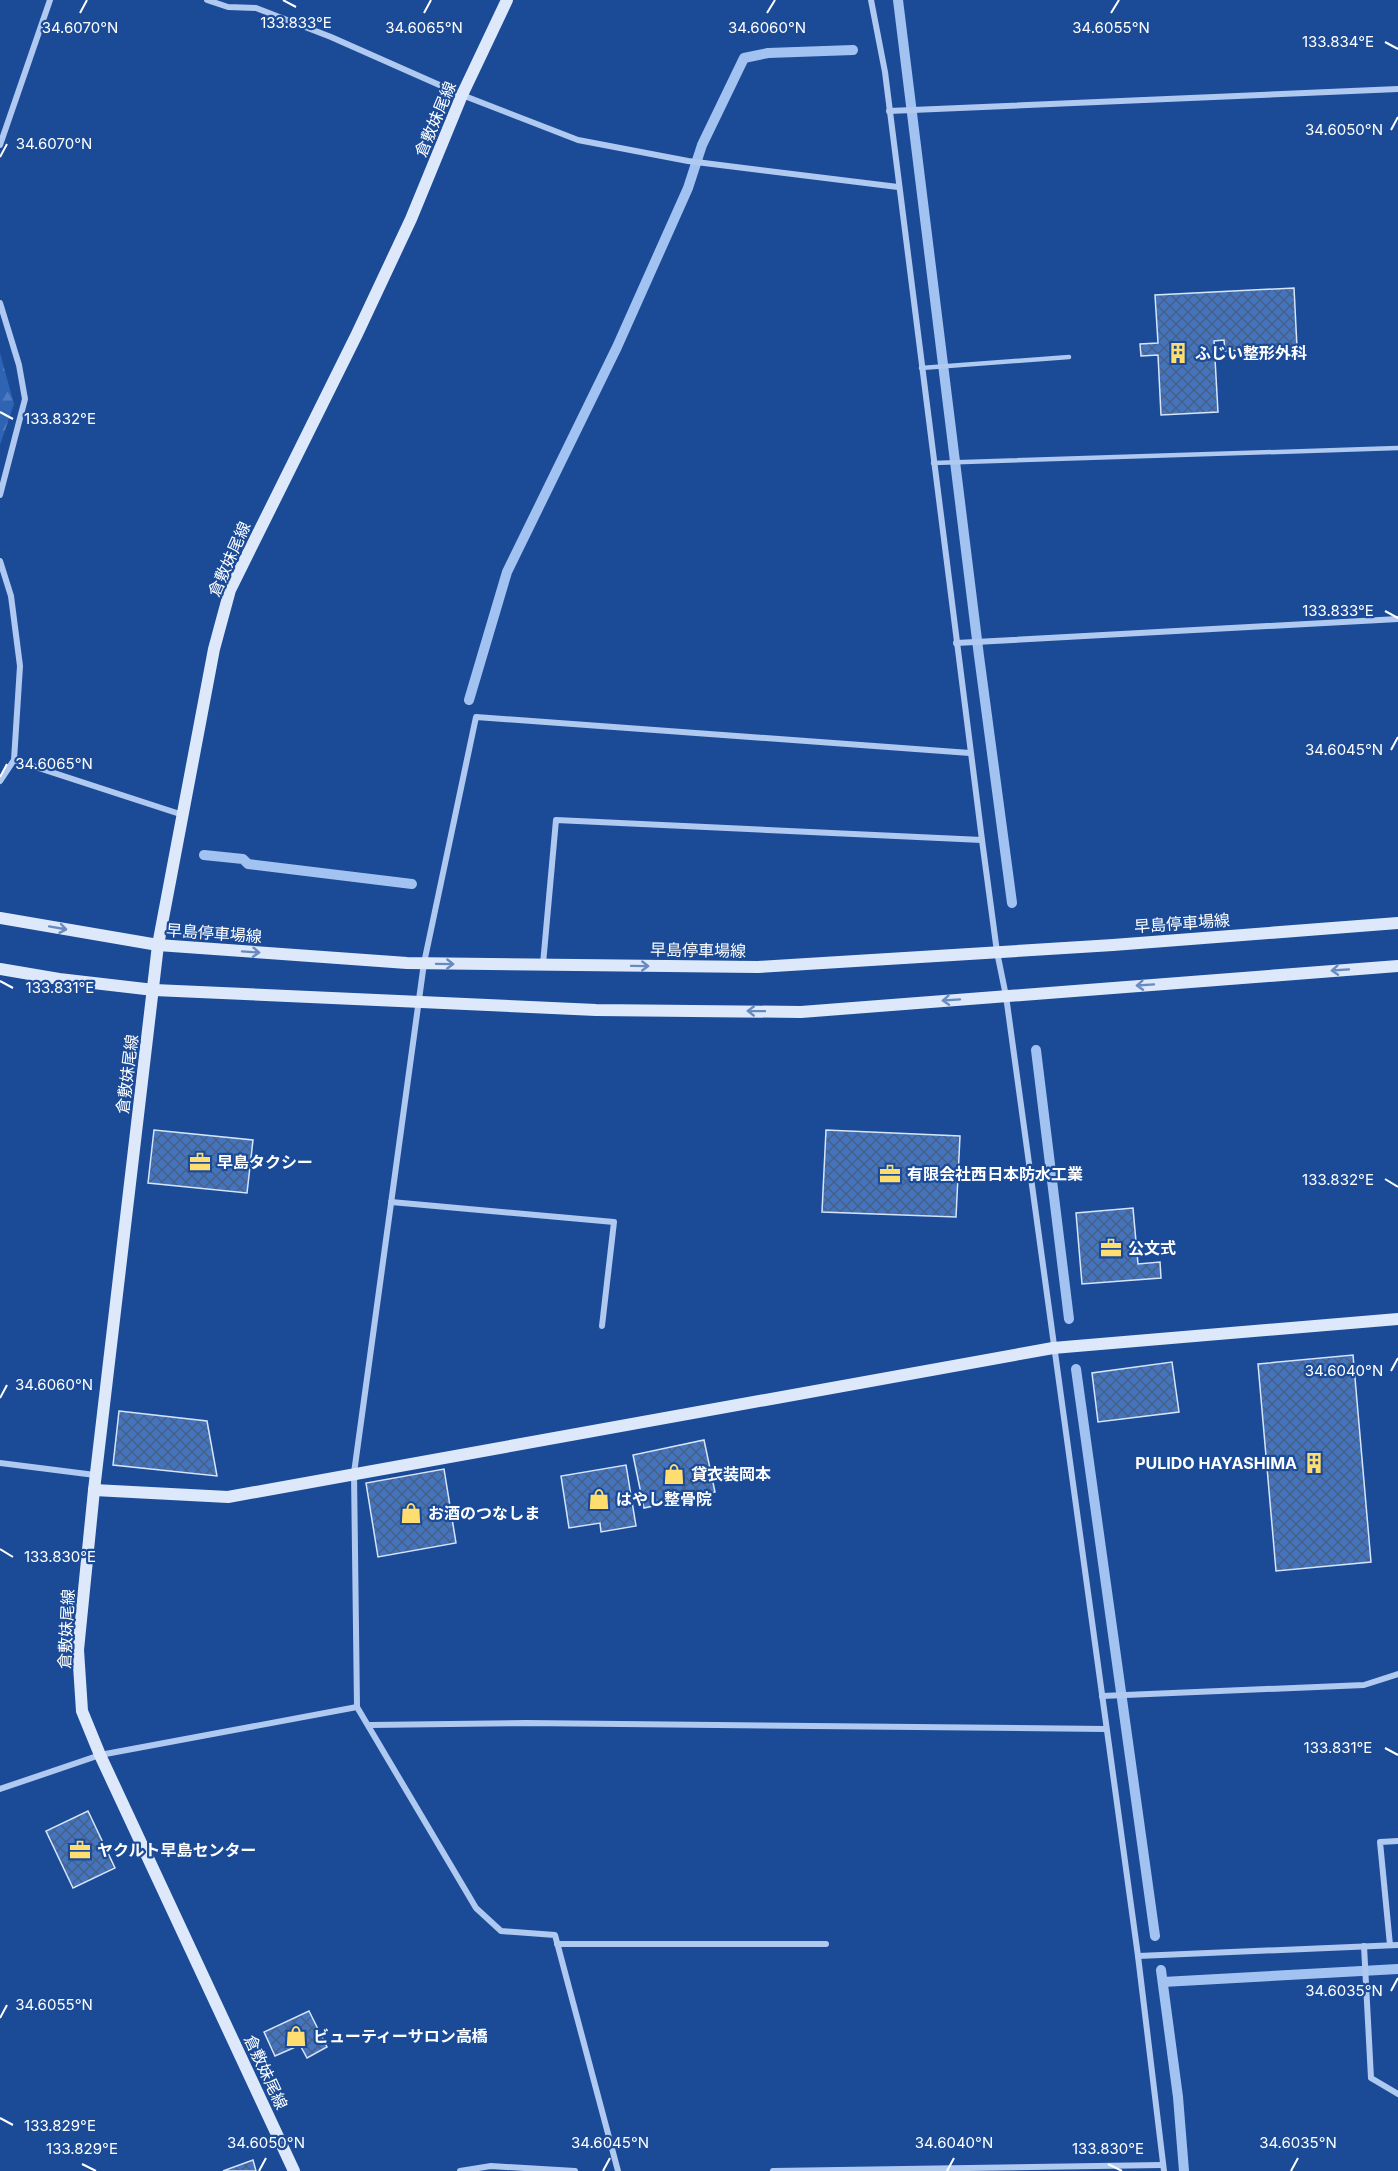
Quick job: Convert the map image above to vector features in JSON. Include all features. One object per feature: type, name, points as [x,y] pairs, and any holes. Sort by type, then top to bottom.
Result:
[{"type":"main road","name":"倉敷妹尾線","points":[[294,2171],[100,1755],[82,1711],[78,1650],[94,1490],[158,945],[214,649],[230,590],[411,219],[462,95],[507,0]]},
{"type":"main road","name":"早島停車場線","points":[[0,918],[158,945],[424,963],[758,967],[1398,923]]},
{"type":"main road","points":[[0,969],[58,979],[154,990],[596,1010],[801,1012],[1398,966]]},
{"type":"main road","points":[[94,1490],[228,1497],[1053,1348],[1398,1319]]},
{"type":"street","points":[[0,145],[50,0]]},
{"type":"street","points":[[207,0],[228,7],[256,8],[331,37],[462,95],[578,140],[688,161],[898,187]]},
{"type":"street","points":[[773,2171],[1163,2168],[1138,1956],[1106,1729],[1105,1696],[1053,1348],[1006,996],[997,952],[956,643],[925,368],[898,187],[885,72],[871,0]]},
{"type":"street","points":[[889,111],[1398,89]]},
{"type":"street","points":[[0,303],[19,365],[25,399],[0,495]]},
{"type":"street","points":[[0,561],[11,596],[20,666],[14,760],[0,781]]},
{"type":"street","points":[[956,643],[1398,619]]},
{"type":"street","points":[[618,2171],[555,1935],[501,1931],[476,1908],[357,1707],[354,1473],[424,963],[476,717],[970,753]]},
{"type":"street","points":[[14,760],[183,815]]},
{"type":"street","points":[[543,964],[556,820],[982,840]]},
{"type":"street","points":[[391,1202],[614,1222],[602,1326]]},
{"type":"street","points":[[0,1463],[96,1475]]},
{"type":"street","points":[[1105,1696],[1364,1685],[1398,1674]]},
{"type":"street","points":[[0,1790],[100,1755],[357,1707]]},
{"type":"street","points":[[369,1725],[538,1723],[1106,1729]]},
{"type":"street","points":[[1390,1945],[1380,1842],[1398,1841]]},
{"type":"street","points":[[557,1944],[826,1944]]},
{"type":"street","points":[[1138,1956],[1398,1945]]},
{"type":"street","points":[[1364,1946],[1371,2078],[1398,2094]]},
{"type":"street","points":[[460,2171],[491,2166],[575,2171]]},
{"type":"lane","points":[[925,368],[1069,357]]},
{"type":"lane","points":[[937,463],[1398,448]]},
{"type":"green space","points":[[0,353],[14,404],[0,445]]},
{"type":"building","name":"ふじい整形外科","points":[[1294,288],[1297,347],[1225,351],[1224,340],[1214,341],[1218,412],[1161,415],[1158,355],[1141,356],[1140,344],[1158,343],[1155,295]]},
{"type":"building","points":[[154,1130],[253,1140],[247,1193],[148,1183]]},
{"type":"building","points":[[826,1130],[960,1136],[956,1217],[822,1212]]},
{"type":"building","points":[[1133,1208],[1138,1264],[1160,1262],[1161,1278],[1082,1284],[1076,1213]]},
{"type":"building","name":"PULIDO HAYASHIMA","points":[[1353,1355],[1371,1562],[1276,1571],[1258,1364]]},
{"type":"building","points":[[1172,1362],[1179,1412],[1098,1422],[1092,1373]]},
{"type":"building","points":[[119,1411],[207,1421],[217,1476],[113,1465]]},
{"type":"building","points":[[704,1440],[715,1492],[644,1508],[633,1455]]},
{"type":"building","points":[[626,1465],[636,1526],[601,1532],[600,1523],[569,1528],[561,1476]]},
{"type":"building","points":[[444,1469],[456,1543],[378,1557],[366,1483]]},
{"type":"building","points":[[88,1811],[115,1868],[73,1888],[46,1831]]},
{"type":"building","points":[[309,2011],[327,2047],[307,2058],[300,2045],[275,2056],[264,2032]]},
{"type":"building","points":[[253,2160],[256,2171],[223,2171]]},
{"type":"waterway","points":[[898,0],[979,656],[1012,903]]},
{"type":"waterway","points":[[469,700],[507,572],[617,347],[688,188],[702,145],[744,58],[768,53],[853,50]]},
{"type":"waterway","points":[[204,855],[243,859],[248,864],[412,884]]},
{"type":"waterway","points":[[1036,1050],[1069,1319]]},
{"type":"waterway","points":[[1076,1369],[1155,1936]]},
{"type":"waterway","points":[[1163,1982],[1398,1969]]},
{"type":"waterway","points":[[1161,1970],[1178,2097],[1184,2171]]},
{"type":"place","name":"ふじい整形外科","points":[[1178,353]]},
{"type":"place","name":"早島タクシー","points":[[200,1162]]},
{"type":"place","name":"有限会社西日本防水工業","points":[[890,1174]]},
{"type":"place","name":"公文式","points":[[1111,1248]]},
{"type":"place","name":"PULIDO HAYASHIMA","points":[[1314,1463]]},
{"type":"place","name":"貸衣装岡本","points":[[674,1474]]},
{"type":"place","name":"はやし整骨院","points":[[599,1499]]},
{"type":"place","name":"お酒のつなしま","points":[[411,1513]]},
{"type":"place","name":"ヤクルト早島センター","points":[[80,1850]]},
{"type":"place","name":"ビューティーサロン高橋","points":[[296,2036]]}]
